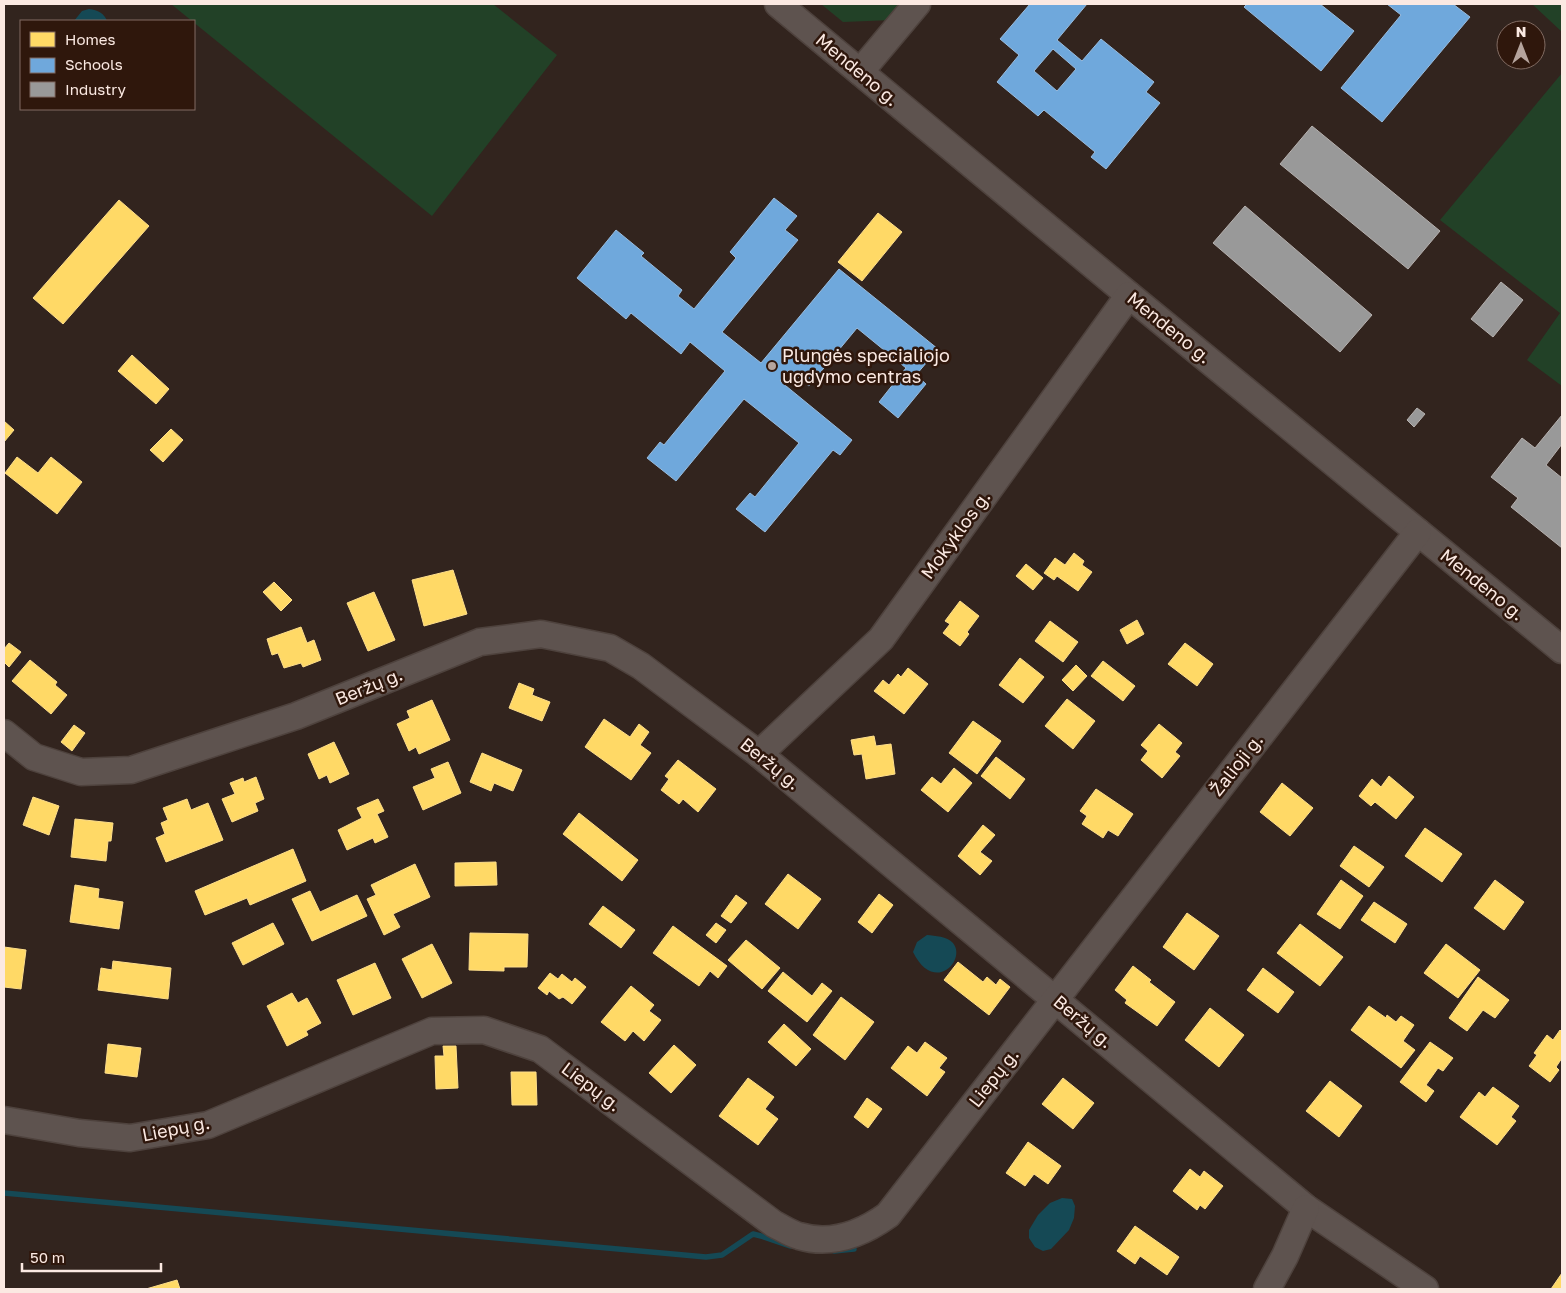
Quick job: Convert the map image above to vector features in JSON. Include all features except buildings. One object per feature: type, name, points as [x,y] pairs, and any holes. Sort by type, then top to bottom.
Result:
[{"type":"street","name":"Mendeno g.","points":[[778,4],[1562,650]]},
{"type":"street","points":[[860,72],[917,4]]},
{"type":"street","name":"Mokyklos g.","points":[[759,754],[881,639],[1129,295]]},
{"type":"street","name":"Žalioji g.","points":[[1055,999],[1418,532]]},
{"type":"street","name":"Beržų g.","points":[[4,733],[34,757],[81,772],[131,770],[296,716],[480,642],[541,634],[610,648],[642,666],[759,754],[1306,1208],[1425,1289]]},
{"type":"street","name":"Liepų g.","points":[[4,1120],[79,1133],[130,1138],[208,1125],[432,1031],[484,1030],[540,1049],[774,1224],[800,1237],[825,1239],[853,1236],[873,1226],[888,1215],[1055,999]]},
{"type":"street","points":[[1267,1289],[1285,1256],[1306,1208]]},
{"type":"green space","points":[[171,4],[493,4],[557,55],[432,216],[195,23],[195,20],[191,20]]},
{"type":"green space","points":[[821,4],[907,4],[893,20],[843,22]]},
{"type":"green space","points":[[1532,4],[1562,4],[1562,32]]},
{"type":"green space","points":[[1562,73],[1562,386],[1527,360],[1560,313],[1440,220]]},
{"type":"water","points":[[95,10],[100,12],[106,20],[75,20],[82,11]]},
{"type":"water","points":[[927,935],[937,936],[950,941],[956,950],[956,958],[952,965],[939,973],[930,971],[921,965],[913,952],[917,942]]},
{"type":"water","points":[[1062,1198],[1072,1199],[1075,1206],[1074,1218],[1069,1230],[1051,1249],[1043,1251],[1035,1247],[1029,1238],[1029,1230],[1038,1215],[1050,1203]]},
{"type":"waterway","points":[[4,1193],[706,1257],[722,1255],[753,1234],[790,1246]]},
{"type":"waterway","points":[[834,1251],[854,1249]]},
{"type":"place","name":"Plungės specialiojo ugdymo centras","points":[[772,366]]}]
